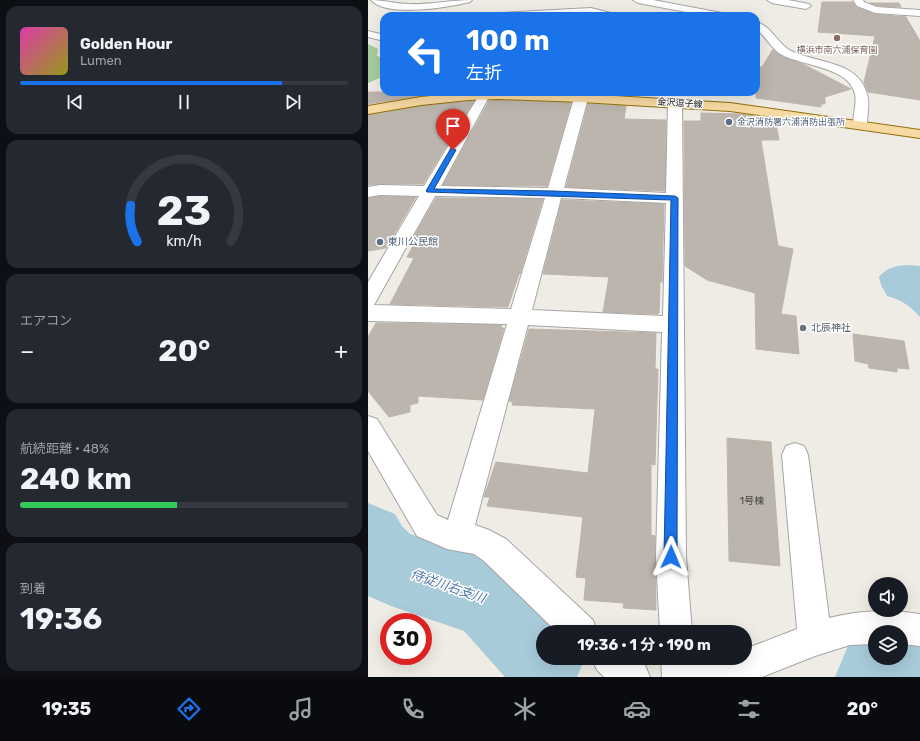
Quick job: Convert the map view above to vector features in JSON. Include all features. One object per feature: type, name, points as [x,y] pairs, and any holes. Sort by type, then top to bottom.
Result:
[{"type":"main road","name":"金沢逗子線","points":[[368,110],[421,101],[474,96]]},
{"type":"main road","name":"金沢逗子線","points":[[591,96],[761,110],[920,134]]},
{"type":"street","points":[[376,0],[385,4],[405,7],[467,0]]},
{"type":"street","points":[[638,0],[702,12]]},
{"type":"street","points":[[669,12],[688,0]]},
{"type":"street","points":[[772,0],[806,6]]},
{"type":"street","points":[[858,0],[860,4],[876,10],[920,13]]},
{"type":"street","points":[[573,12],[595,12]]},
{"type":"street","points":[[760,26],[766,30],[774,43],[784,51],[839,71],[855,82],[862,94],[860,125]]},
{"type":"street","points":[[368,34],[380,37]]},
{"type":"street","points":[[368,300],[483,96]]},
{"type":"street","points":[[458,535],[579,96]]},
{"type":"street","points":[[675,103],[671,557],[676,625]]},
{"type":"street","points":[[368,192],[380,190],[553,193],[675,198]]},
{"type":"street","points":[[368,314],[519,317],[673,324]]},
{"type":"street","points":[[368,427],[427,526],[447,534],[478,540],[494,550],[574,625]]},
{"type":"street","points":[[795,455],[815,639]]},
{"type":"street","points":[[703,677],[744,667],[815,639],[850,629],[892,626],[920,630]]},
{"type":"street","points":[[616,665],[622,671],[633,677]]},
{"type":"street","points":[[679,665],[680,677]]},
{"type":"green space","points":[[368,44],[378,49],[377,56],[380,57],[380,78],[368,83]]},
{"type":"water","points":[[906,265],[920,266],[920,317],[905,304],[897,299],[887,296],[881,285],[879,277],[885,271],[894,267]]},
{"type":"building","points":[[822,2],[853,2],[856,7],[874,14],[906,17],[920,41],[920,100],[868,92],[864,82],[875,36],[818,32]]},
{"type":"building","points":[[870,3],[899,3],[901,7],[877,6]]},
{"type":"building","points":[[773,49],[781,56],[803,64],[851,89],[825,97],[825,104],[821,104],[821,107],[756,98],[756,96],[760,96],[760,67],[762,67]]},
{"type":"building","points":[[368,92],[380,92],[380,96],[421,96],[368,104]]},
{"type":"building","points":[[499,100],[571,103],[547,186],[443,185],[489,101]]},
{"type":"building","points":[[474,101],[423,184],[368,185],[368,115],[421,106]]},
{"type":"building","points":[[588,104],[626,106],[624,119],[666,120],[665,191],[566,187]]},
{"type":"building","points":[[701,113],[740,114],[775,119],[779,140],[761,140],[778,246],[793,249],[781,314],[796,316],[799,354],[756,349],[755,293],[707,280],[685,266],[684,121],[701,121]]},
{"type":"building","points":[[380,196],[416,197],[386,248],[368,251],[368,198]]},
{"type":"building","points":[[436,198],[543,199],[520,274],[508,307],[390,304],[414,258],[407,257],[414,244],[409,245]]},
{"type":"building","points":[[562,200],[664,204],[662,282],[660,282],[659,313],[603,312],[609,277],[543,274]]},
{"type":"building","points":[[376,323],[502,325],[501,328],[504,328],[483,400],[418,396],[418,403],[410,405],[410,412],[389,417],[368,391],[368,337]]},
{"type":"building","points":[[529,329],[656,333],[655,369],[658,369],[655,465],[651,464],[651,535],[655,536],[656,610],[623,608],[624,603],[584,600],[586,578],[576,577],[583,517],[487,506],[490,497],[484,497],[496,462],[588,473],[595,409],[512,405],[513,402],[509,401]]},
{"type":"building","points":[[853,334],[904,341],[909,369],[897,368],[897,372],[869,368],[868,364],[855,361]]},
{"type":"building","points":[[727,438],[771,442],[780,566],[729,561]]},
{"type":"waterway","name":"侍従川右支川","points":[[368,541],[377,556],[391,567],[478,594],[493,602],[536,648]]},
{"type":"waterway","name":"侍従川右支川","points":[[879,677],[919,677]]},
{"type":"place","name":"横浜市南六浦保育園","points":[[837,38]]},
{"type":"place","name":"金沢消防署六浦消防出張所","points":[[729,122]]},
{"type":"place","name":"東川公民館","points":[[380,242]]},
{"type":"place","name":"北辰神社","points":[[803,328]]},
{"type":"route","points":[[453,150],[429,191],[553,193],[675,198],[671,557]]}]
